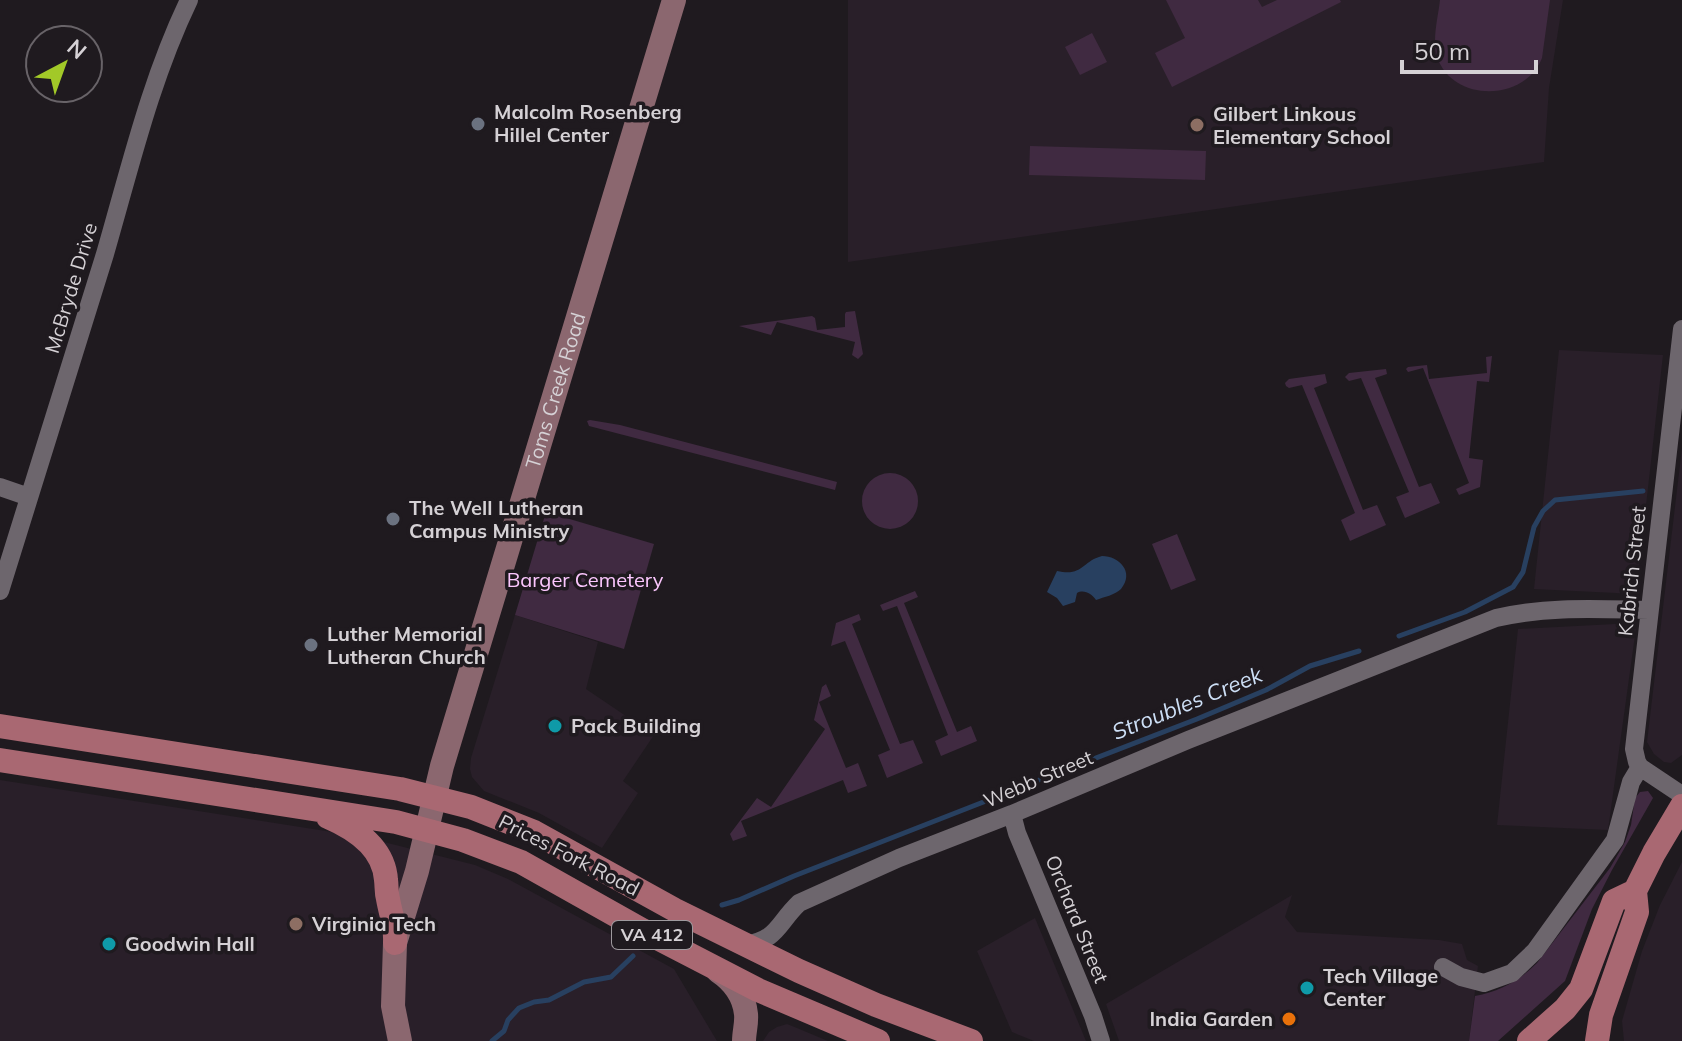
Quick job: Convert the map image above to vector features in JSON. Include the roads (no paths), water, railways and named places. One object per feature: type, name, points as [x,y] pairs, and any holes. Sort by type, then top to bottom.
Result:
[{"type":"main road","name":"Toms Creek Road","points":[[400,1041],[393,1006],[395,943],[417,871],[442,766],[674,0]]},
{"type":"main road","name":"Prices Fork Road","points":[[0,726],[400,789],[471,807],[534,832],[675,910],[799,971],[876,1005],[971,1041]]},
{"type":"main road","name":"Prices Fork Road","points":[[0,760],[396,822],[463,840],[521,862],[710,966],[878,1041]]},
{"type":"main road","points":[[1597,1041],[1601,1015],[1637,912],[1635,891],[1682,806]]},
{"type":"main road","points":[[308,808],[335,820],[374,846],[386,879],[388,903],[396,927],[395,943]]},
{"type":"main road","points":[[1530,1041],[1565,1009],[1581,989],[1614,901],[1635,891]]},
{"type":"main road","points":[[710,966],[733,982],[739,992],[745,1030]]},
{"type":"main road","points":[[745,1030],[757,1013],[775,1008],[803,1009]]},
{"type":"main road","points":[[1530,1041],[1562,1041]]},
{"type":"street","name":"McBryde Drive","points":[[0,591],[152,90],[189,0]]},
{"type":"street","name":"Kabrich Street","points":[[1640,767],[1634,749],[1677,343]]},
{"type":"street","points":[[0,487],[29,497]]},
{"type":"street","name":"Webb Street","points":[[744,945],[762,941],[779,930],[786,915],[799,903],[899,858],[1496,618],[1557,609],[1649,610]]},
{"type":"street","points":[[1443,967],[1461,977],[1484,983],[1512,973],[1535,951],[1615,840],[1631,782],[1640,767],[1682,795]]},
{"type":"street","name":"Orchard Street","points":[[1012,814],[1101,1041]]},
{"type":"street","points":[[779,930],[782,949],[799,971]]},
{"type":"water","points":[[1102,556],[1119,562],[1126,571],[1125,583],[1119,591],[1096,600],[1088,593],[1080,592],[1075,602],[1063,606],[1047,592],[1057,571],[1072,572]]},
{"type":"waterway","name":"Stroubles Creek","points":[[1399,636],[1465,612],[1513,587],[1523,572],[1534,527],[1543,511],[1555,500],[1643,491]]},
{"type":"waterway","name":"Stroubles Creek","points":[[1026,785],[1197,719],[1266,690],[1310,666],[1359,651]]},
{"type":"waterway","name":"Stroubles Creek","points":[[722,905],[986,801]]},
{"type":"waterway","name":"Stroubles Creek","points":[[492,1041],[504,1031],[508,1020],[519,1008],[549,1000],[584,982],[611,977],[633,956]]},
{"type":"place","name":"Malcolm Rosenberg Hillel Center","points":[[478,124]]},
{"type":"place","name":"Gilbert Linkous Elementary School","points":[[1197,125]]},
{"type":"place","name":"The Well Lutheran Campus Ministry","points":[[393,519]]},
{"type":"place","name":"Luther Memorial Lutheran Church","points":[[311,645]]},
{"type":"place","name":"Pack Building","points":[[555,726]]},
{"type":"place","name":"Virginia Tech","points":[[296,924]]},
{"type":"place","name":"Goodwin Hall","points":[[109,944]]},
{"type":"place","name":"Tech Village Center","points":[[1307,988]]},
{"type":"place","name":"India Garden","points":[[1289,1019]]},
{"type":"park label","name":"Barger Cemetery","points":[[585,580]]}]
